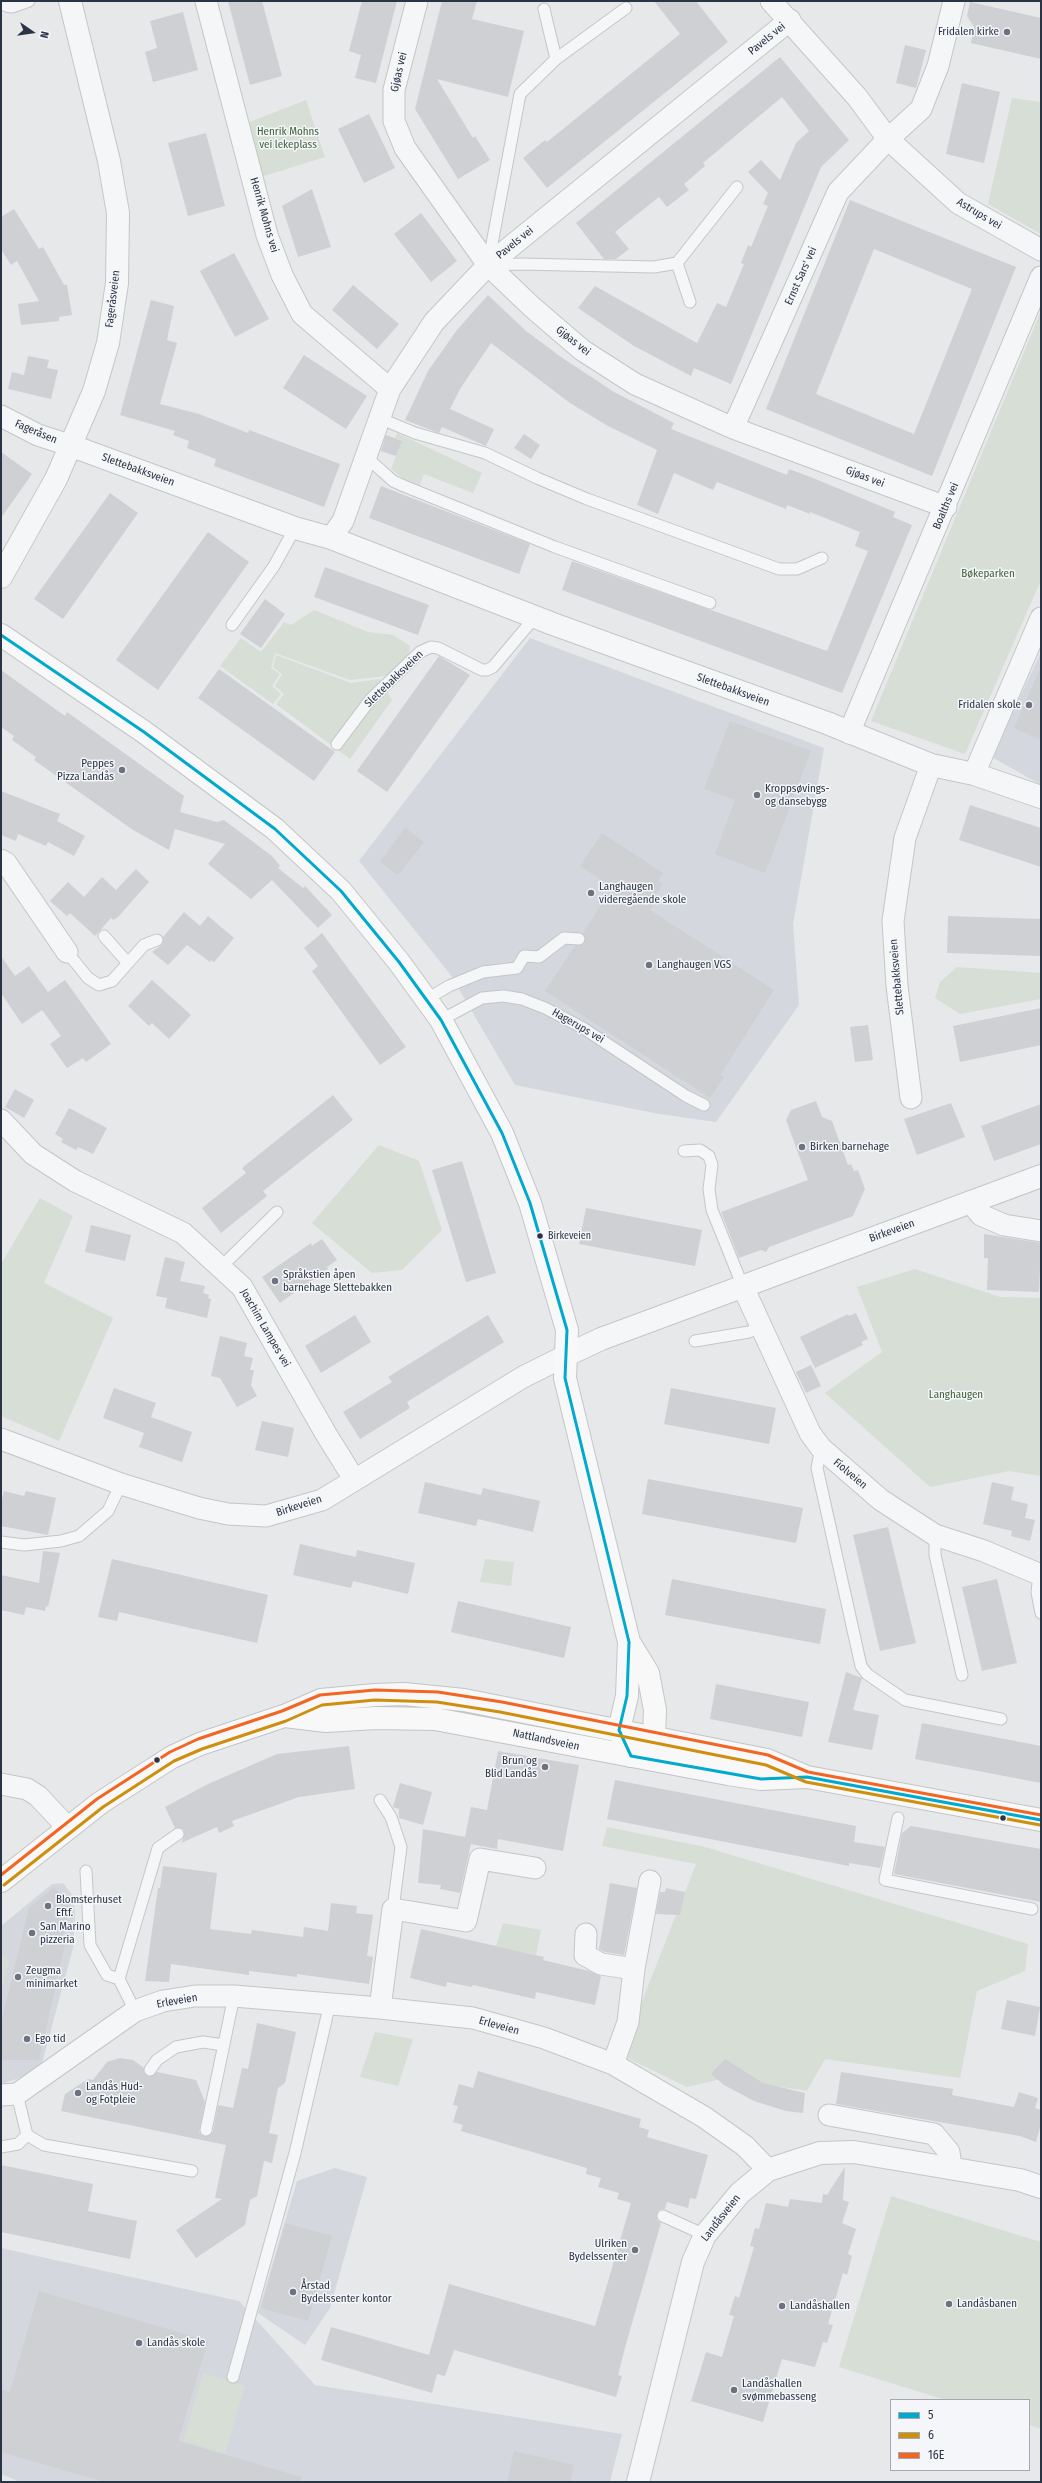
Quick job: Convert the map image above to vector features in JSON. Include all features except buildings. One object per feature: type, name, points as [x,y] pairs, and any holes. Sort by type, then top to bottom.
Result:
[{"type":"main road","points":[[1,635],[144,732],[275,829],[341,891],[427,999],[441,1020],[502,1133],[530,1202],[567,1330],[565,1378],[630,1642],[627,1696],[619,1730],[631,1756],[654,1737],[655,1710],[648,1672],[630,1642]]},
{"type":"main road","name":"Nattlandsveien","points":[[1,1881],[68,1828],[129,1783],[172,1757],[230,1732],[284,1716],[321,1700],[404,1694],[471,1702],[767,1760],[807,1777]]},
{"type":"main road","name":"Nattlandsveien","points":[[284,1716],[326,1721],[383,1717],[435,1719],[631,1756],[761,1778],[807,1777],[1041,1820]]},
{"type":"street","name":"Fageråsveien","points":[[1,577],[56,480],[72,446],[94,391],[108,343],[117,283],[118,213],[109,161],[70,1]]},
{"type":"street","name":"Henrik Mohns vei","points":[[206,1],[267,235],[282,275],[302,314],[390,390]]},
{"type":"street","name":"Gjøas vei","points":[[417,1],[394,90],[394,121],[405,148],[488,265],[532,307],[582,350],[635,384],[733,428],[946,507]]},
{"type":"street","name":"Astrups vei","points":[[771,1],[790,20],[857,97],[888,138],[958,203],[1041,250]]},
{"type":"street","points":[[888,138],[921,109],[938,66],[954,1]]},
{"type":"street","name":"Pavels vei","points":[[331,538],[343,521],[365,456],[390,390],[434,322],[488,265],[790,20]]},
{"type":"street","name":"Ernst Sars' vei","points":[[733,428],[838,192],[888,138]]},
{"type":"street","name":"Boalths vei","points":[[849,733],[946,507],[1041,277]]},
{"type":"street","name":"Fageråsen","points":[[1,416],[38,435],[72,446]]},
{"type":"street","name":"Slettebakksveien","points":[[72,446],[295,528],[331,538],[535,617],[849,733],[931,765],[974,774],[1041,798]]},
{"type":"street","points":[[974,774],[1041,618]]},
{"type":"street","name":"Slettebakksveien","points":[[911,1098],[897,986],[893,921],[906,838],[931,765]]},
{"type":"street","points":[[1,860],[6,863],[67,952]]},
{"type":"street","name":"Joachim Lampes vei","points":[[1,1120],[33,1154],[87,1189],[183,1233],[242,1287],[326,1434],[354,1479]]},
{"type":"street","name":"Birkeveien","points":[[1,1439],[120,1484],[199,1508],[228,1514],[266,1516],[322,1500],[354,1479],[523,1377],[601,1339],[1041,1176]]},
{"type":"street","points":[[970,1202],[981,1215],[1004,1225],[1041,1231]]},
{"type":"street","name":"Fiolveien","points":[[743,1287],[810,1433],[821,1448],[881,1500],[935,1535],[984,1551],[1040,1575]]},
{"type":"street","points":[[1,1784],[27,1789],[38,1796],[68,1828]]},
{"type":"street","points":[[380,2008],[393,1909],[466,1921],[480,1859],[534,1868]]},
{"type":"street","points":[[612,2064],[628,2022],[634,1969],[650,1881]]},
{"type":"street","points":[[586,1934],[585,1955],[601,1964],[634,1969]]},
{"type":"street","name":"Erleveien","points":[[9,2095],[135,2011],[164,2001],[189,1997],[234,1996],[330,2003],[473,2018],[544,2038],[612,2064],[704,2117],[746,2146],[768,2170]]},
{"type":"street","points":[[829,2115],[934,2134],[949,2152],[951,2168]]},
{"type":"street","name":"Landåsveien","points":[[638,2482],[693,2262],[705,2235],[740,2193],[768,2170],[820,2153],[854,2152],[1020,2180],[1041,2187]]},
{"type":"lane","points":[[1,2],[6,6],[12,7],[29,1]]},
{"type":"lane","points":[[626,8],[556,60],[520,94],[488,265],[521,264],[654,267],[677,262],[737,187]]},
{"type":"lane","points":[[544,9],[556,60]]},
{"type":"lane","points":[[677,262],[690,302]]},
{"type":"lane","points":[[379,418],[415,433],[485,453],[537,478],[587,499],[778,569],[797,569],[822,558]]},
{"type":"lane","points":[[365,456],[394,481],[404,486],[556,547],[710,603]]},
{"type":"lane","points":[[232,626],[274,566],[295,528]]},
{"type":"lane","name":"Slettebakksveien","points":[[337,744],[370,700],[420,652],[431,647],[438,648],[482,670],[486,670],[493,667],[535,617]]},
{"type":"lane","points":[[104,936],[127,962]]},
{"type":"lane","points":[[427,999],[449,986],[483,972],[517,968],[524,956],[539,957],[564,938],[579,939]]},
{"type":"lane","points":[[67,952],[88,978],[99,985],[112,980],[144,945],[157,940]]},
{"type":"lane","name":"Hagerups vei","points":[[441,1020],[482,998],[504,996],[522,1000],[546,1008],[582,1028],[686,1096],[704,1105]]},
{"type":"lane","points":[[684,1151],[700,1150],[709,1156],[712,1165],[709,1194],[712,1210],[743,1287]]},
{"type":"lane","points":[[221,1267],[277,1212]]},
{"type":"lane","points":[[695,1341],[749,1332],[761,1327]]},
{"type":"lane","points":[[821,1448],[817,1468],[861,1666],[867,1674],[905,1700],[1001,1719]]},
{"type":"lane","points":[[1,1542],[24,1545],[61,1541],[79,1536],[108,1511],[120,1484]]},
{"type":"lane","points":[[935,1535],[935,1555],[962,1675]]},
{"type":"lane","points":[[1040,1575],[1037,1592],[1041,1612]]},
{"type":"lane","points":[[380,1800],[391,1817],[401,1847],[393,1909]]},
{"type":"lane","points":[[898,1818],[886,1880],[1032,1909]]},
{"type":"lane","points":[[135,2011],[119,1979],[158,1848],[178,1834]]},
{"type":"lane","points":[[86,1871],[90,1945],[107,1975],[119,1979]]},
{"type":"lane","points":[[206,2130],[234,1996]]},
{"type":"lane","points":[[233,2377],[295,2153],[330,2003]]},
{"type":"lane","points":[[150,2070],[157,2060],[176,2047],[203,2042],[224,2045]]},
{"type":"lane","points":[[9,2095],[27,2135],[44,2145],[192,2171]]},
{"type":"lane","points":[[1,2147],[18,2144],[27,2135]]},
{"type":"lane","points":[[663,2216],[705,2235]]},
{"type":"shaded area","name":"Langhaugen videregående skole","points":[[530,638],[824,748],[793,924],[799,1005],[716,1122],[659,1114],[515,1085],[450,974],[359,861]]},
{"type":"shaded area","name":"Fridalen skole","points":[[1041,652],[1041,785],[992,757]]},
{"type":"shaded area","points":[[63,1883],[73,1896],[75,1915],[73,1948],[42,2063],[20,2078],[1,2084],[1,1926],[52,1884]]},
{"type":"shaded area","points":[[335,2168],[367,2177],[330,2308],[305,2345],[258,2313],[297,2181]]},
{"type":"shaded area","name":"Landås skole","points":[[1,2248],[239,2301],[315,2385],[622,2434],[610,2482],[20,2482],[1,2474]]},
{"type":"green space","points":[[1012,98],[1041,102],[1041,234],[988,204]]},
{"type":"green space","name":"Henrik Mohns vei lekeplass","points":[[306,100],[325,157],[261,177],[247,123]]},
{"type":"green space","name":"Bøkeparken","points":[[1041,311],[1041,580],[965,754],[871,721]]},
{"type":"green space","points":[[397,433],[482,473],[473,493],[424,474],[419,487],[401,477],[391,469],[402,441],[395,438]]},
{"type":"green space","points":[[314,610],[368,632],[393,635],[410,646],[409,658],[385,676],[350,680],[275,653],[271,668],[280,674],[272,686],[281,694],[273,704],[220,666],[241,638],[261,652],[284,622],[291,625]]},
{"type":"green space","points":[[276,655],[351,683],[379,679],[392,700],[350,759],[276,704],[284,694],[275,686],[282,674],[273,667]]},
{"type":"green space","points":[[957,967],[1041,973],[1041,999],[960,1014],[935,998],[940,982]]},
{"type":"green space","points":[[379,1145],[419,1161],[442,1230],[402,1270],[372,1273],[312,1223]]},
{"type":"green space","points":[[40,1198],[73,1216],[44,1283],[113,1318],[59,1441],[1,1416],[1,1264]]},
{"type":"green space","name":"Langhaugen","points":[[915,1269],[1000,1297],[1041,1298],[1041,1476],[1009,1471],[930,1487],[825,1393],[882,1352],[857,1287]]},
{"type":"green space","points":[[485,1559],[514,1562],[511,1586],[480,1582]]},
{"type":"green space","points":[[607,1827],[705,1847],[1028,1944],[1025,1971],[977,1991],[960,2078],[825,2059],[807,2091],[725,2078],[687,2087],[621,2055],[696,1864],[602,1846]]},
{"type":"green space","points":[[503,1923],[541,1930],[536,1955],[496,1946]]},
{"type":"green space","points":[[1,1953],[9,1961],[1,1995]]},
{"type":"green space","points":[[375,2032],[413,2039],[398,2086],[360,2077]]},
{"type":"green space","name":"Landåsbanen","points":[[891,2196],[1041,2242],[1041,2429],[1030,2425],[1030,2399],[943,2399],[839,2367]]},
{"type":"green space","points":[[203,2373],[245,2386],[225,2454],[183,2441]]},
{"type":"transit line","name":"5","points":[[1,635],[144,732],[275,829],[341,891],[399,962],[441,1020],[502,1133],[530,1203],[567,1330],[565,1378],[629,1642],[627,1696],[619,1730],[631,1756],[761,1779],[807,1777],[1041,1820]]},
{"type":"transit line","name":"16E","points":[[1,1875],[97,1799],[170,1752],[198,1739],[282,1711],[320,1695],[375,1690],[438,1692],[502,1702],[768,1755],[808,1772],[1041,1815]]},
{"type":"transit line","name":"6","points":[[4,1885],[103,1807],[174,1761],[202,1749],[286,1721],[322,1705],[375,1700],[437,1702],[500,1712],[766,1765],[806,1782],[1040,1825]]},
{"type":"place","name":"Fridalen kirke","points":[[1007,32]]},
{"type":"place","name":"Fridalen skole","points":[[1029,705]]},
{"type":"place","name":"Peppes Pizza Landås","points":[[122,770]]},
{"type":"place","name":"Kroppsøvings- og dansebygg","points":[[757,795]]},
{"type":"place","name":"Langhaugen videregående skole","points":[[591,893]]},
{"type":"place","name":"Langhaugen VGS","points":[[649,965]]},
{"type":"place","name":"Birken barnehage","points":[[802,1147]]},
{"type":"place","name":"Birkeveien","points":[[540,1236]]},
{"type":"place","name":"Språkstien åpen barnehage Slettebakken","points":[[275,1281]]},
{"type":"place","name":"Brun og Blid Landås","points":[[545,1767]]},
{"type":"place","name":"Blomsterhuset Eftf.","points":[[48,1906]]},
{"type":"place","name":"San Marino pizzeria","points":[[32,1933]]},
{"type":"place","name":"Zeugma minimarket","points":[[18,1977]]},
{"type":"place","name":"Ego tid","points":[[27,2039]]},
{"type":"place","name":"Landås Hud- og Fotpleie","points":[[78,2093]]},
{"type":"place","name":"Ulriken Bydelssenter","points":[[635,2250]]},
{"type":"place","name":"Årstad Bydelssenter kontor","points":[[293,2292]]},
{"type":"place","name":"Landåsbanen","points":[[949,2304]]},
{"type":"place","name":"Landåshallen","points":[[782,2306]]},
{"type":"place","name":"Landås skole","points":[[139,2343]]},
{"type":"place","name":"Landåshallen svømmebasseng","points":[[734,2390]]}]
